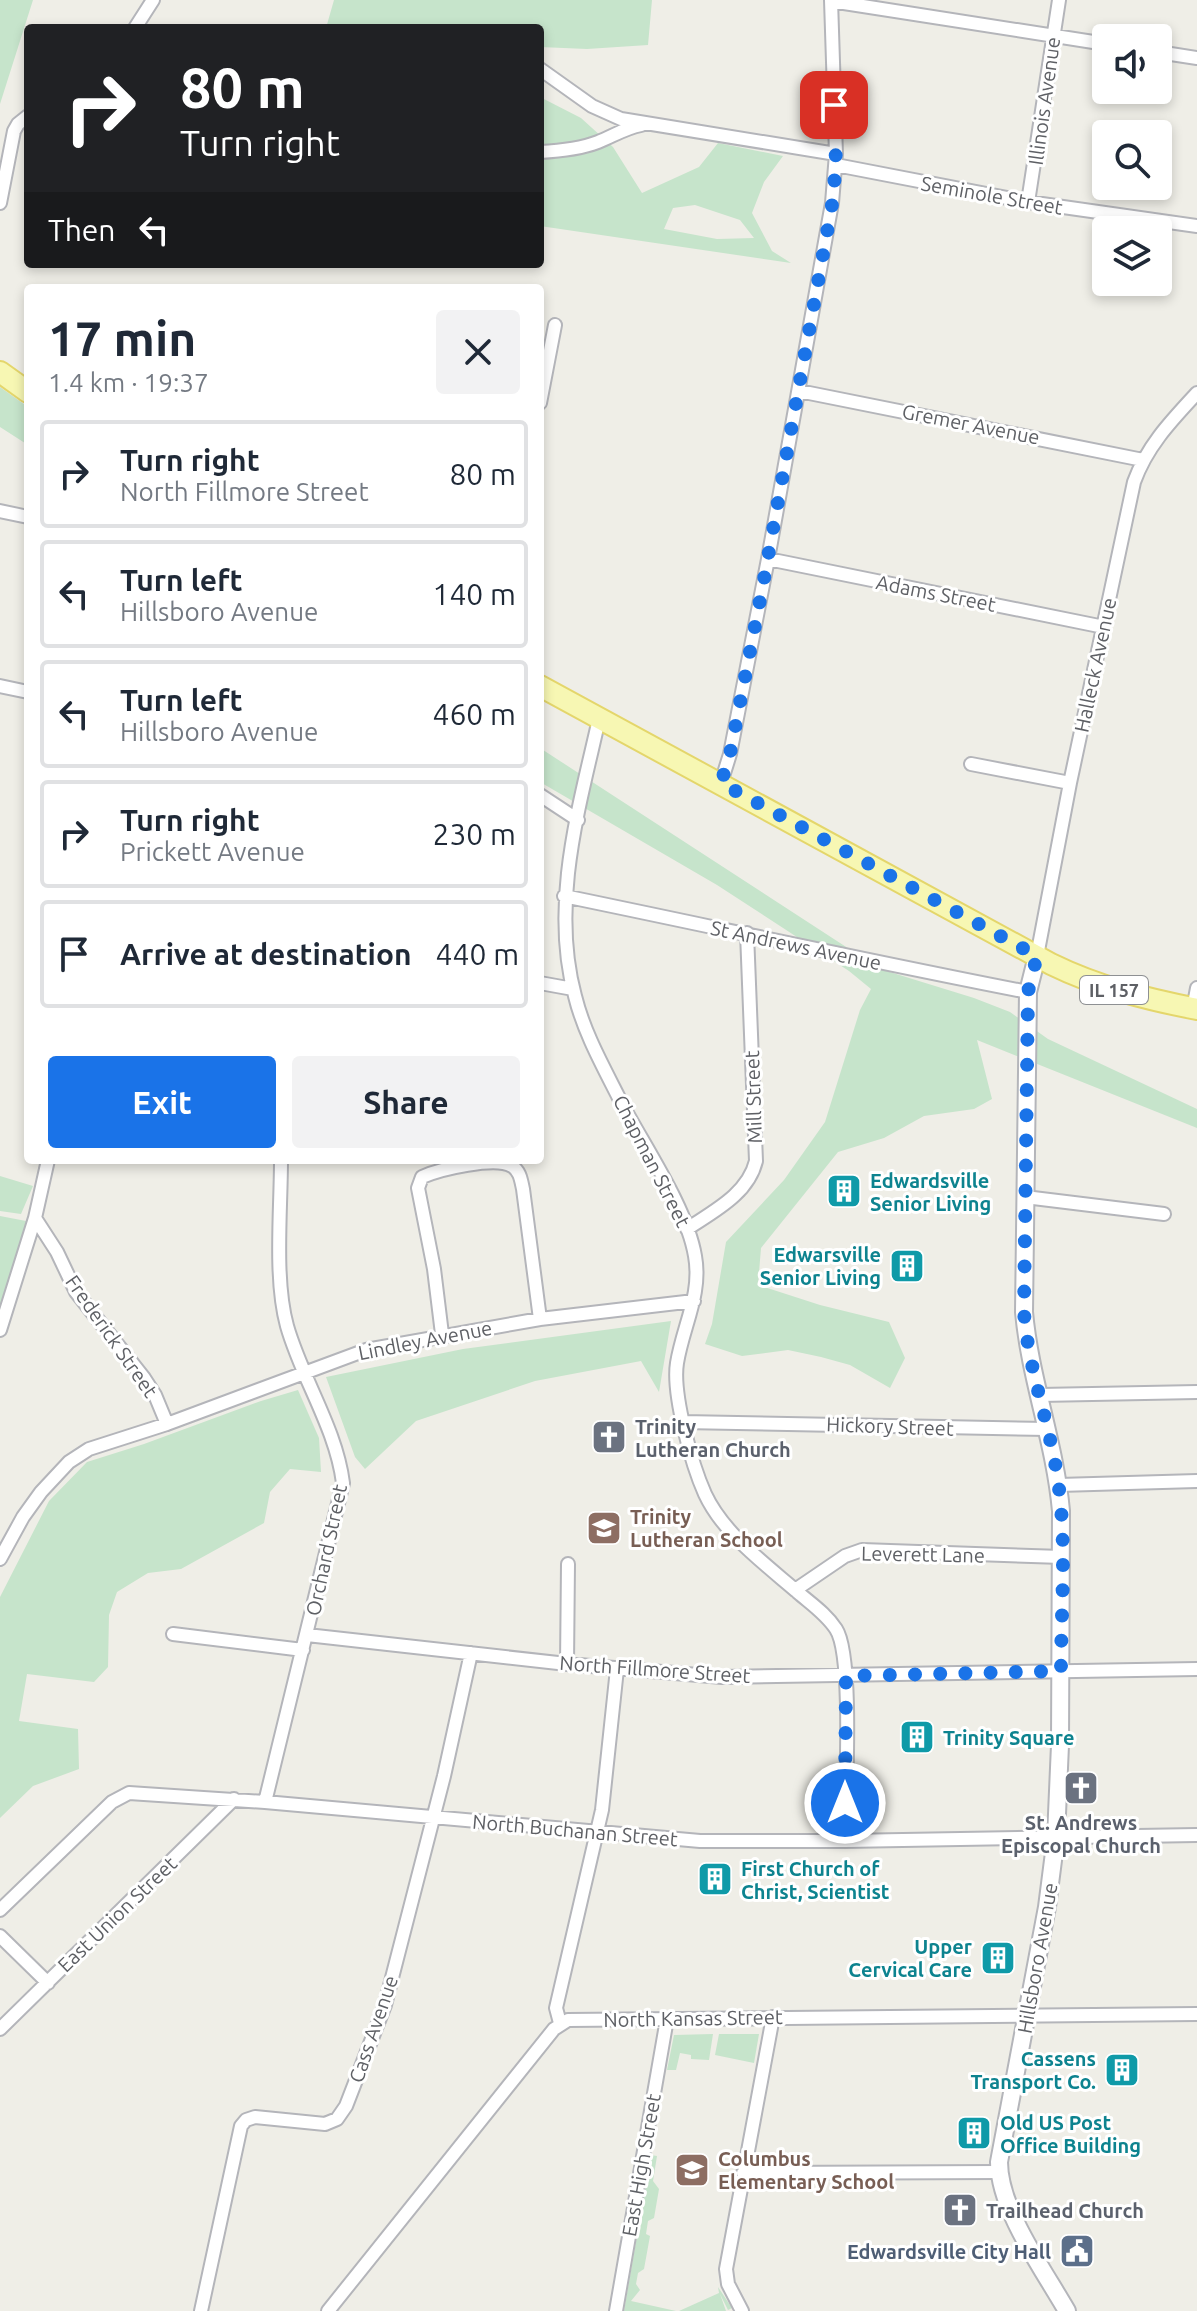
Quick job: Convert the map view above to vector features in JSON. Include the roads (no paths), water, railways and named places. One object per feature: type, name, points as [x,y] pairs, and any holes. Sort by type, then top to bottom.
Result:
[{"type":"main road","points":[[0,372],[24,389]]},
{"type":"main road","name":"IL 157","points":[[544,688],[1087,981],[1138,997],[1196,1002]]},
{"type":"street","points":[[138,24],[153,0]]},
{"type":"street","points":[[721,783],[730,754],[768,559],[832,205],[836,159],[831,0],[1092,42]]},
{"type":"street","name":"Illinois Avenue","points":[[1028,202],[1059,0]]},
{"type":"street","points":[[1172,54],[1197,58]]},
{"type":"street","name":"Seminole Street","points":[[544,71],[592,106],[621,119],[836,159],[1028,202],[1197,226]]},
{"type":"street","points":[[0,203],[14,131],[24,119]]},
{"type":"street","points":[[544,152],[598,143],[625,128],[648,123]]},
{"type":"street","points":[[544,382],[555,325]]},
{"type":"street","name":"Gremer Avenue","points":[[799,391],[1143,460]]},
{"type":"street","name":"Halleck Avenue","points":[[1037,956],[1128,509],[1143,460],[1154,441],[1197,393]]},
{"type":"street","points":[[0,511],[24,516]]},
{"type":"street","name":"Adams Street","points":[[768,559],[1104,627]]},
{"type":"street","points":[[0,686],[24,691]]},
{"type":"street","name":"Chapman Street","points":[[599,719],[564,896],[573,989],[598,1055],[687,1229],[696,1262],[694,1301],[677,1362],[676,1377],[683,1422],[701,1484],[725,1525],[828,1618],[838,1631],[845,1655],[846,1676],[845,1841]]},
{"type":"street","points":[[971,764],[1070,783]]},
{"type":"street","points":[[544,798],[578,820]]},
{"type":"street","name":"St Andrews Avenue","points":[[564,896],[747,933],[839,956],[1028,992]]},
{"type":"street","name":"Mill Street","points":[[687,1229],[741,1189],[754,1170],[756,1161],[747,933]]},
{"type":"street","name":"Hillsboro Avenue","points":[[1037,956],[1028,992],[1025,1324],[1059,1485],[1062,1557],[1056,1837],[1047,1907],[999,2172],[1006,2202],[1067,2311]]},
{"type":"street","points":[[544,984],[573,989]]},
{"type":"street","points":[[0,1330],[35,1218],[47,1164]]},
{"type":"street","name":"Orchard Street","points":[[265,1802],[343,1483],[337,1454],[303,1374],[283,1312],[281,1164]]},
{"type":"street","points":[[442,1334],[434,1269],[418,1188],[422,1177],[486,1164]]},
{"type":"street","points":[[507,1164],[518,1172],[524,1198],[540,1319]]},
{"type":"street","points":[[1025,1197],[1164,1214]]},
{"type":"street","name":"Frederick Street","points":[[35,1218],[57,1252],[76,1292],[144,1378],[167,1424]]},
{"type":"street","name":"Lindley Avenue","points":[[0,1559],[23,1517],[69,1462],[89,1449],[167,1424],[366,1350],[442,1334],[540,1319],[694,1301]]},
{"type":"street","points":[[1040,1395],[1197,1392]]},
{"type":"street","name":"Hickory Street","points":[[683,1422],[1048,1429]]},
{"type":"street","points":[[1059,1485],[1197,1481]]},
{"type":"street","name":"Leverett Lane","points":[[795,1590],[845,1556],[862,1550],[1062,1557]]},
{"type":"street","points":[[567,1664],[568,1564]]},
{"type":"street","points":[[173,1634],[303,1650]]},
{"type":"street","name":"North Fillmore Street","points":[[307,1635],[567,1664],[722,1677],[1197,1669]]},
{"type":"street","name":"Cass Avenue","points":[[201,2311],[243,2122],[265,2117],[325,2124],[337,2119],[346,2106],[385,2005],[471,1653]]},
{"type":"street","points":[[328,2311],[560,2023],[556,2008],[598,1833],[617,1669]]},
{"type":"street","name":"North Buchanan Street","points":[[0,1910],[120,1795],[139,1792],[700,1841],[1197,1835]]},
{"type":"street","name":"East Union Street","points":[[0,2029],[234,1799]]},
{"type":"street","points":[[0,1936],[48,1983]]},
{"type":"street","name":"North Kansas Street","points":[[560,2023],[568,2020],[773,2017],[1197,2014]]},
{"type":"street","points":[[742,2311],[726,2277],[726,2261],[773,2017]]},
{"type":"street","name":"East High Street","points":[[616,2311],[667,2019]]},
{"type":"street","points":[[743,2173],[999,2172]]},
{"type":"place","name":"Edwardsville Senior Living","points":[[844,1191]]},
{"type":"place","name":"Edwarsville Senior Living","points":[[907,1266]]},
{"type":"place","name":"Trinity Lutheran Church","points":[[609,1437]]},
{"type":"place","name":"Trinity Lutheran School","points":[[604,1528]]},
{"type":"place","name":"Trinity Square","points":[[917,1737]]},
{"type":"place","name":"St. Andrews Episcopal Church","points":[[1081,1788]]},
{"type":"place","name":"First Church of Christ, Scientist","points":[[715,1879]]},
{"type":"place","name":"Upper Cervical Care","points":[[998,1958]]},
{"type":"place","name":"Cassens Transport Co.","points":[[1122,2070]]},
{"type":"place","name":"Old US Post Office Building","points":[[974,2133]]},
{"type":"place","name":"Columbus Elementary School","points":[[692,2170]]},
{"type":"place","name":"Trailhead Church","points":[[960,2210]]},
{"type":"place","name":"Edwardsville City Hall","points":[[1077,2251]]}]
